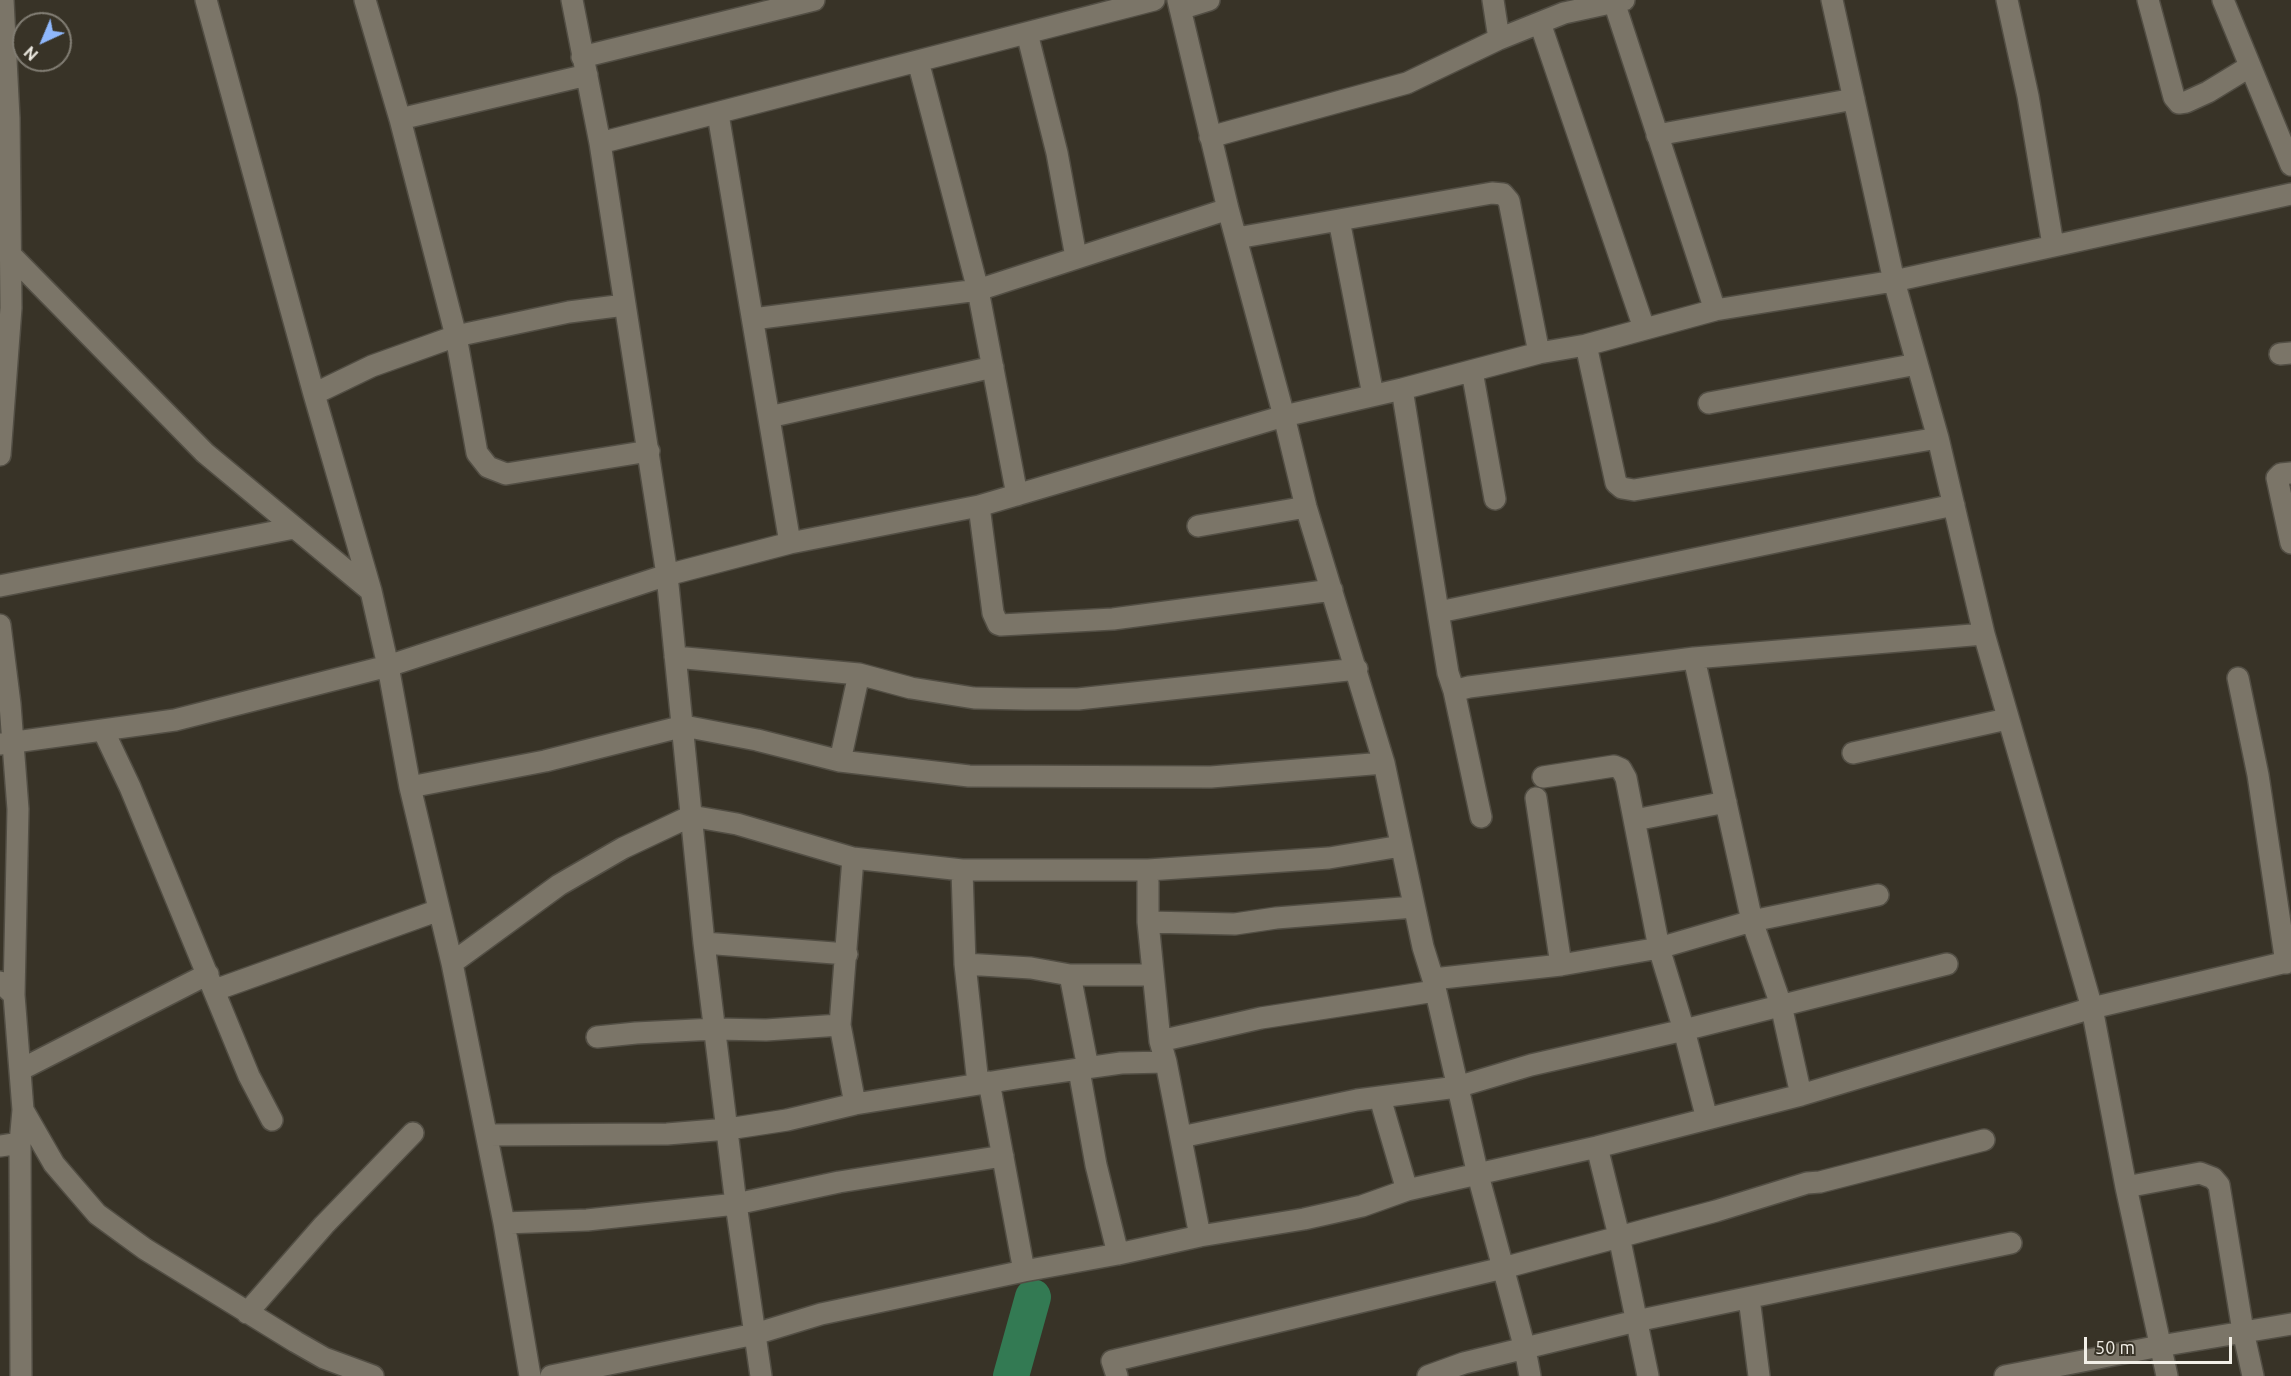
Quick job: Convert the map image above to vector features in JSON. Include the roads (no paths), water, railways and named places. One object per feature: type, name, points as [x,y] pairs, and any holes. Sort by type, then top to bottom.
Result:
[{"type":"street","points":[[0,455],[6,307],[5,250],[9,118],[3,0]]},
{"type":"street","points":[[206,0],[314,394],[371,591],[388,666],[410,787],[452,963],[487,1135],[530,1376]]},
{"type":"street","points":[[365,0],[400,118],[456,336],[477,453],[488,467],[506,474],[649,451]]},
{"type":"street","points":[[572,0],[600,143],[667,575],[684,726],[704,943],[736,1204],[761,1376]]},
{"type":"street","points":[[400,118],[814,0]]},
{"type":"street","points":[[600,143],[1155,0]]},
{"type":"street","points":[[1209,0],[1179,4],[1210,138],[1306,507],[1384,763],[1423,946],[1478,1175],[1525,1349],[1530,1376]]},
{"type":"street","points":[[1493,0],[1499,39]]},
{"type":"street","points":[[1832,0],[1894,281],[1938,438],[1984,634],[2091,1008],[2126,1187],[2167,1376]]},
{"type":"street","points":[[2007,0],[2028,96],[2053,245]]},
{"type":"street","points":[[2148,0],[2174,97],[2179,103],[2208,92],[2250,67]]},
{"type":"street","points":[[2223,0],[2291,165]]},
{"type":"street","points":[[1210,138],[1407,83],[1499,39],[1564,13],[1619,1],[1657,135],[1715,310]]},
{"type":"street","points":[[1540,23],[1644,328]]},
{"type":"street","points":[[1027,33],[1057,153],[1076,257]]},
{"type":"street","points":[[918,61],[978,290],[1017,495]]},
{"type":"street","points":[[1657,135],[1854,99]]},
{"type":"street","points":[[718,114],[790,543]]},
{"type":"street","points":[[1237,238],[1492,193],[1503,194],[1509,201],[1539,353]]},
{"type":"street","points":[[6,743],[175,720],[388,666],[667,575],[790,543],[979,506],[1284,416],[1402,389],[1539,353],[1586,345],[1715,310],[1894,281],[2291,194]]},
{"type":"street","points":[[753,319],[978,290],[1228,209]]},
{"type":"street","points":[[1339,220],[1373,395]]},
{"type":"street","points":[[5,250],[206,453],[371,591]]},
{"type":"street","points":[[314,394],[372,366],[456,336],[568,312],[625,305]]},
{"type":"street","points":[[1586,345],[1616,483],[1622,488],[1634,490],[1938,438]]},
{"type":"street","points":[[1709,403],[1917,364]]},
{"type":"street","points":[[769,417],[993,367]]},
{"type":"street","points":[[1472,371],[1495,499]]},
{"type":"street","points":[[1402,389],[1448,673],[1454,691],[1481,817]]},
{"type":"street","points":[[2291,473],[2281,474],[2277,478],[2291,543]]},
{"type":"street","points":[[1439,612],[1954,505]]},
{"type":"street","points":[[979,506],[993,613],[998,624],[1001,625],[1113,619],[1332,590]]},
{"type":"street","points":[[1198,526],[1306,507]]},
{"type":"street","points":[[0,586],[294,528]]},
{"type":"street","points":[[0,625],[6,743],[18,809],[7,988],[20,1070],[23,1110],[10,1144],[10,1279],[21,1376]]},
{"type":"street","points":[[1454,691],[1469,687],[1694,658],[1984,634]]},
{"type":"street","points":[[675,657],[859,674],[911,688],[974,698],[1078,699],[1357,669]]},
{"type":"street","points":[[1694,658],[1752,921],[1781,1005],[1801,1095]]},
{"type":"street","points":[[840,761],[859,674]]},
{"type":"street","points":[[551,1376],[755,1334],[821,1314],[1024,1271],[1200,1236],[1304,1219],[1362,1206],[1407,1190],[1597,1147],[1801,1095],[2091,1008],[2289,962],[2258,775],[2238,678]]},
{"type":"street","points":[[1853,753],[2007,719]]},
{"type":"street","points":[[410,787],[545,761],[684,726],[757,740],[840,761],[969,776],[1211,777],[1384,763]]},
{"type":"street","points":[[104,730],[130,787],[249,1076],[272,1119]]},
{"type":"street","points":[[1543,777],[1614,766],[1621,769],[1626,778],[1659,948],[1684,1030],[1707,1119]]},
{"type":"street","points":[[1536,798],[1561,965]]},
{"type":"street","points":[[1635,820],[1726,802]]},
{"type":"street","points":[[452,963],[559,885],[623,848],[691,816],[737,824],[853,858],[962,870],[1148,870],[1329,858],[1401,846]]},
{"type":"street","points":[[853,858],[840,1025],[855,1104]]},
{"type":"street","points":[[962,870],[965,964],[983,1083],[1004,1156],[1024,1271]]},
{"type":"street","points":[[1148,870],[1148,922],[1160,1041],[1200,1236]]},
{"type":"street","points":[[1160,1041],[1261,1018],[1434,985],[1659,948],[1752,921],[1878,895]]},
{"type":"street","points":[[1148,922],[1236,924],[1276,918],[1414,907]]},
{"type":"street","points":[[20,1070],[211,982],[439,910]]},
{"type":"street","points":[[704,943],[847,954]]},
{"type":"street","points":[[965,964],[1031,968],[1071,975],[1153,975]]},
{"type":"street","points":[[1181,1137],[1357,1100],[1457,1087],[1531,1065],[1684,1030],[1947,964]]},
{"type":"street","points":[[1071,975],[1096,1165],[1118,1254]]},
{"type":"street","points":[[597,1038],[636,1033],[715,1029],[766,1030],[840,1025]]},
{"type":"street","points":[[487,1135],[667,1134],[728,1129],[787,1120],[855,1104],[983,1083],[1120,1063],[1166,1062]]},
{"type":"street","points":[[1380,1098],[1407,1190]]},
{"type":"street","points":[[23,1110],[54,1164],[97,1214],[144,1249],[247,1313],[324,1358],[373,1376]]},
{"type":"street","points":[[247,1313],[324,1225],[412,1133]]},
{"type":"street","points":[[1117,1376],[1112,1361],[1503,1268],[1716,1211],[1807,1183],[1820,1182],[1984,1140]]},
{"type":"street","points":[[1597,1147],[1619,1236],[1648,1376]]},
{"type":"street","points":[[504,1223],[587,1220],[736,1204],[839,1182],[1004,1156]]},
{"type":"street","points":[[2126,1187],[2200,1173],[2213,1178],[2219,1185],[2243,1331],[2253,1376]]},
{"type":"street","points":[[1428,1376],[1464,1363],[1636,1321],[2011,1243]]},
{"type":"street","points":[[1749,1298],[1759,1376]]},
{"type":"street","points":[[2005,1376],[2291,1324]]},
{"type":"waterway","points":[[1011,1376],[1033,1297]]}]
